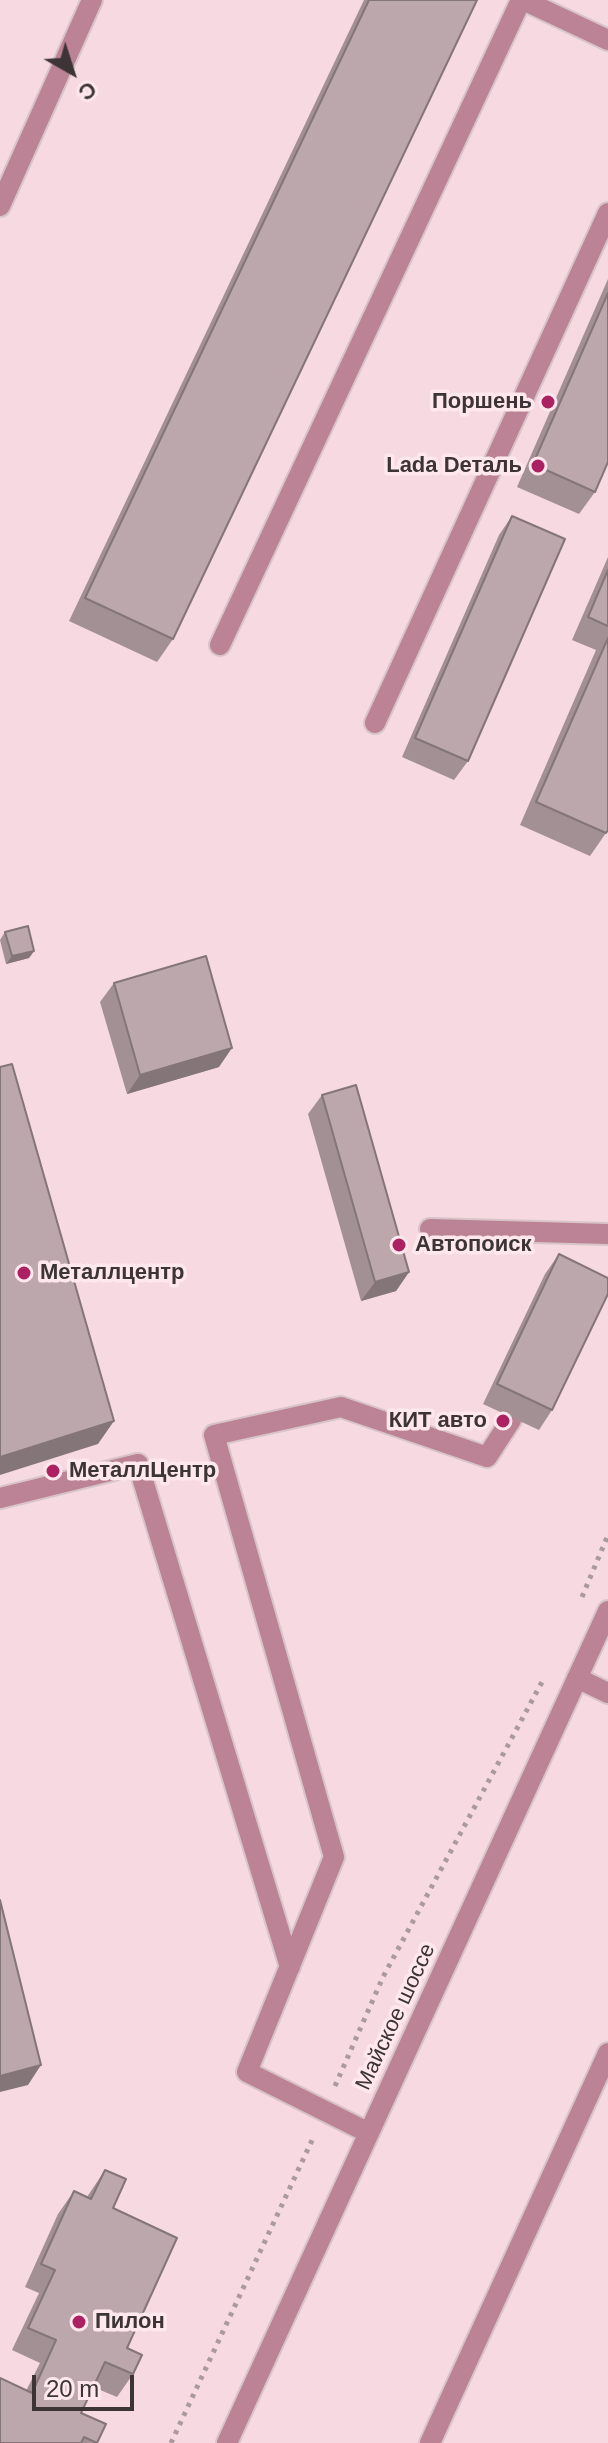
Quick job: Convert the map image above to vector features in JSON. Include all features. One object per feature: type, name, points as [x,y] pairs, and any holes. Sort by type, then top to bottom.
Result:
[{"type":"street","points":[[0,206],[92,0]]},
{"type":"street","points":[[220,645],[522,0],[608,40]]},
{"type":"street","points":[[375,723],[608,213]]},
{"type":"street","points":[[430,1229],[608,1234]]},
{"type":"street","points":[[369,2133],[247,2072],[334,1857],[214,1435],[341,1407],[487,1457],[511,1420]]},
{"type":"street","points":[[0,1498],[138,1464],[290,1967]]},
{"type":"street","name":"Майское шоссе","points":[[227,2443],[608,1611]]},
{"type":"street","points":[[577,1678],[608,1693]]},
{"type":"street","points":[[430,2443],[608,2053]]},
{"type":"path","points":[[578,1607],[608,1535]]},
{"type":"path","points":[[171,2443],[325,2111],[383,1977],[545,1676]]},
{"type":"shaded area","points":[[0,0],[608,0],[608,2443],[0,2443]]},
{"type":"building","points":[[369,0],[477,0],[173,639],[85,598]]},
{"type":"building","points":[[608,293],[608,462],[595,492],[533,464]]},
{"type":"building","points":[[512,516],[565,539],[468,761],[415,738]]},
{"type":"building","points":[[608,570],[608,626],[588,617]]},
{"type":"building","points":[[608,638],[608,830],[606,833],[536,802]]},
{"type":"building","points":[[28,926],[34,951],[12,956],[5,932]]},
{"type":"building","points":[[206,956],[232,1048],[140,1075],[114,983]]},
{"type":"building","name":"Металлцентр","points":[[12,1064],[114,1421],[0,1457],[0,1067]]},
{"type":"building","points":[[356,1085],[409,1272],[375,1282],[322,1095]]},
{"type":"building","points":[[559,1254],[608,1278],[608,1294],[552,1410],[497,1384]]},
{"type":"building","points":[[0,1900],[41,2065],[0,2076]]},
{"type":"building","name":"Пилон","points":[[105,2170],[126,2179],[113,2208],[177,2238],[127,2348],[142,2355],[133,2374],[105,2362],[81,2413],[106,2424],[97,2443],[84,2437],[81,2443],[0,2443],[0,2378],[32,2393],[56,2340],[28,2328],[55,2270],[41,2264],[74,2191],[91,2199]]},
{"type":"place","name":"Поршень","points":[[548,402]]},
{"type":"place","name":"Lada Dеталь","points":[[538,466]]},
{"type":"place","name":"Автопоиск","points":[[399,1245]]},
{"type":"place","name":"Металлцентр","points":[[24,1273]]},
{"type":"place","name":"КИТ авто","points":[[503,1421]]},
{"type":"place","name":"МеталлЦентр","points":[[53,1471]]},
{"type":"place","name":"Пилон","points":[[79,2322]]}]
